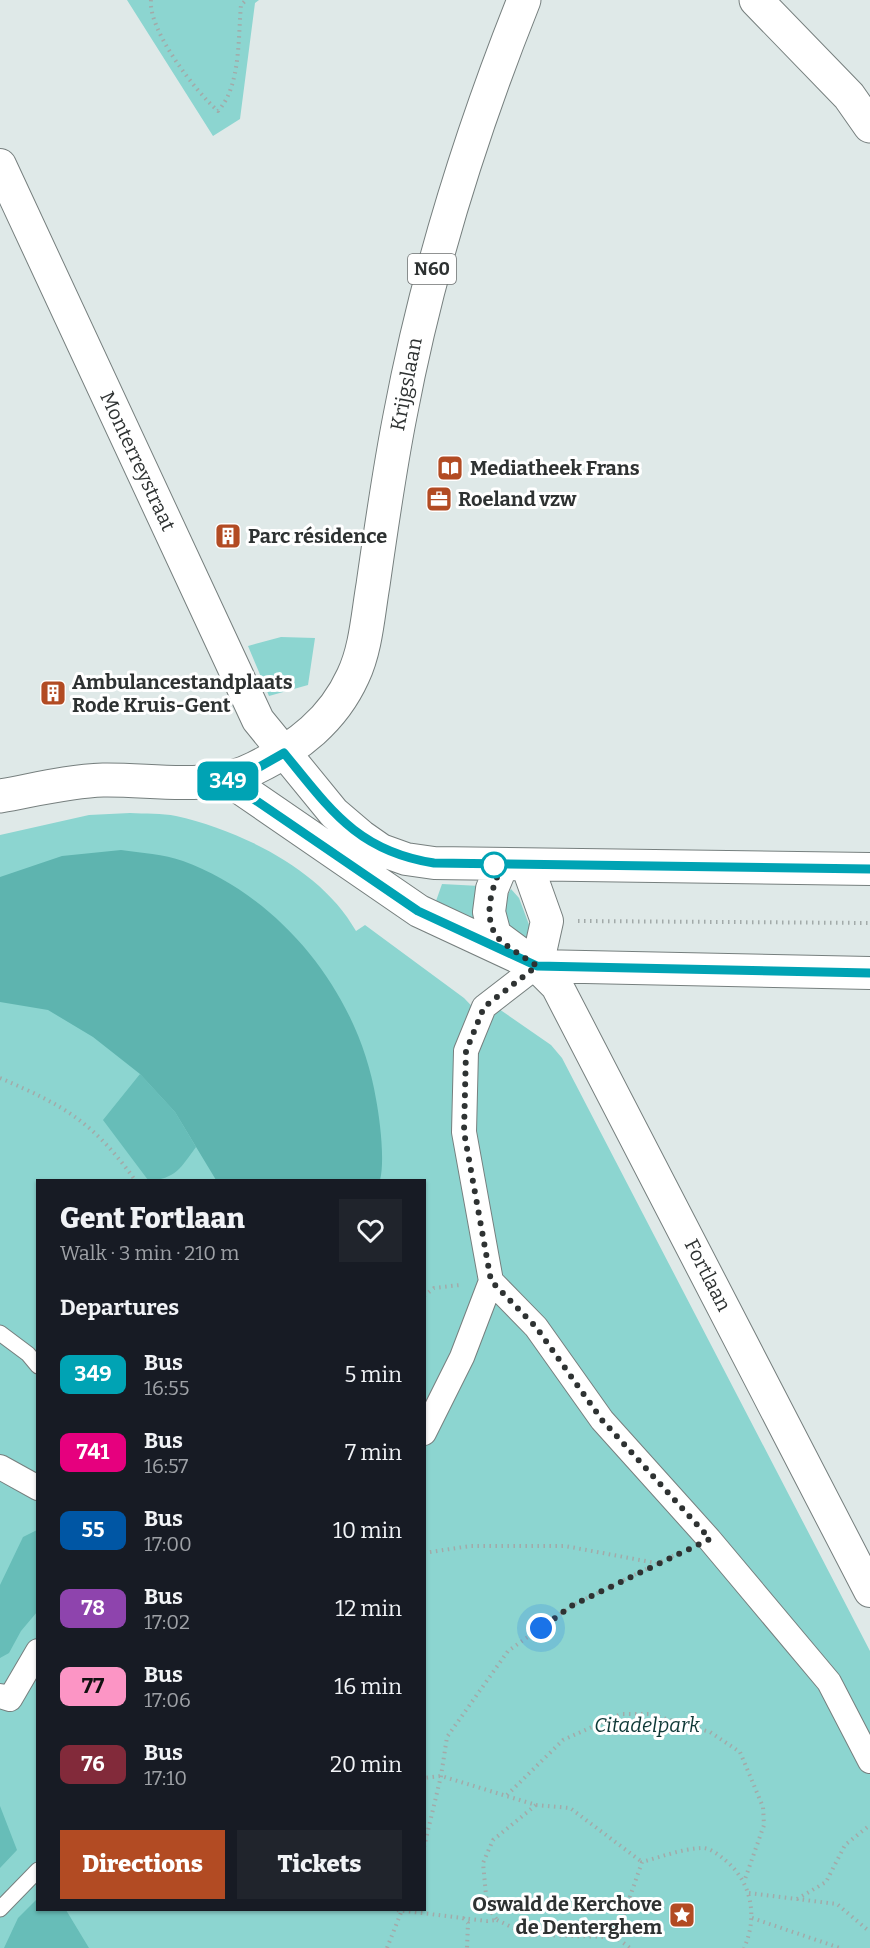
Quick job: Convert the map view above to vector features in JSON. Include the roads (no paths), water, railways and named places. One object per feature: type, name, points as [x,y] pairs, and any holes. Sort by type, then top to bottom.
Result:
[{"type":"main road","name":"Krijgslaan","points":[[284,753],[323,723],[343,698],[356,672],[365,631],[395,439],[429,279],[455,189],[524,0]]},
{"type":"main road","points":[[756,0],[849,96],[870,126]]},
{"type":"main road","name":"N60","points":[[0,796],[100,780],[194,783],[226,780],[254,770],[284,753]]},
{"type":"street","name":"Monterreystraat","points":[[0,165],[258,720],[334,813],[381,850],[406,859],[434,863],[870,869]]},
{"type":"street","points":[[226,780],[418,911],[537,966],[870,973]]},
{"type":"street","points":[[426,1428],[462,1357],[491,1281],[464,1132],[466,1051],[484,1007],[537,966],[547,921],[515,865],[492,889],[489,912],[495,935],[537,966]]},
{"type":"street","name":"Fortlaan","points":[[537,966],[557,986],[587,1040],[870,1591]]},
{"type":"street","points":[[491,1281],[536,1327],[602,1420],[710,1539],[829,1682],[870,1761]]},
{"type":"street","points":[[0,1467],[36,1487]]},
{"type":"street","points":[[5,1698],[36,1654]]},
{"type":"lane","points":[[0,1333],[28,1354],[36,1364]]},
{"type":"lane","points":[[0,1909],[36,1872]]},
{"type":"place","name":"Mediatheek Frans","points":[[450,468]]},
{"type":"place","name":"Roeland vzw","points":[[439,499]]},
{"type":"place","name":"Parc résidence","points":[[228,536]]},
{"type":"place","name":"Ambulancestandplaats Rode Kruis-Gent","points":[[53,693]]},
{"type":"place","name":"Oswald de Kerchove de Denterghem","points":[[682,1915]]},
{"type":"park label","name":"Citadelpark","points":[[647,1725]]}]
